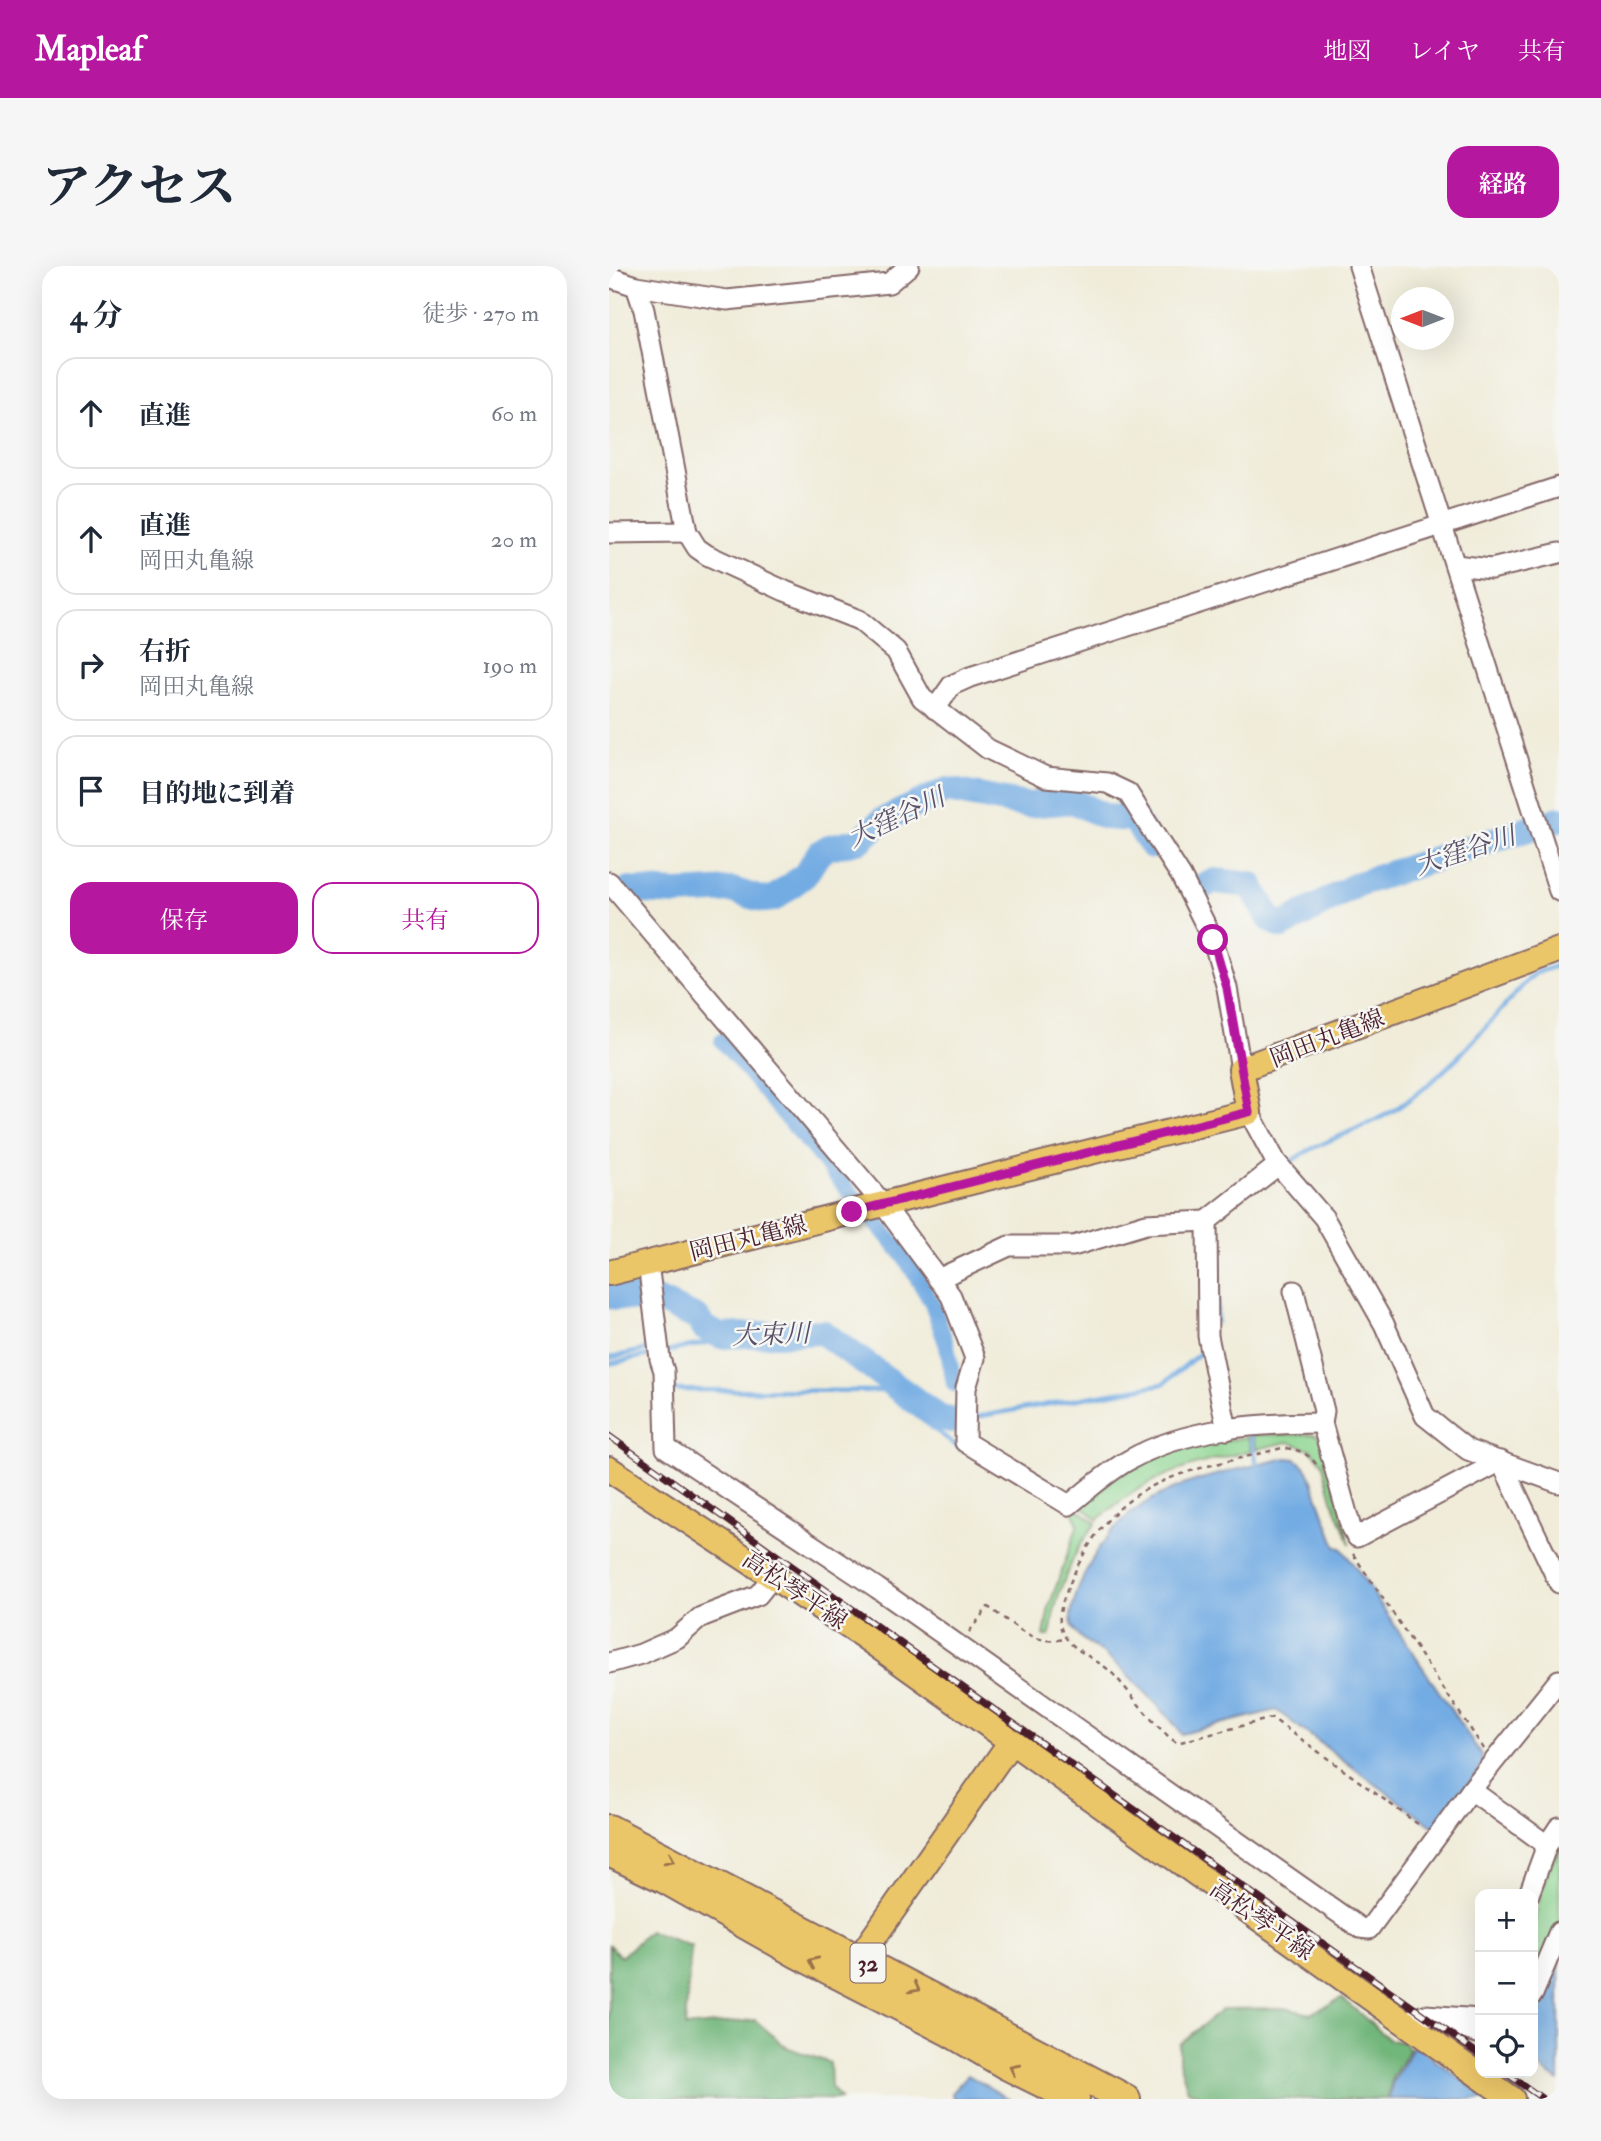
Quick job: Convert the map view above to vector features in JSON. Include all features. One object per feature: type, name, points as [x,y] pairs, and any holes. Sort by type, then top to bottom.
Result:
[{"type":"highway","name":"32","points":[[609,1829],[852,1967],[1006,2066],[1075,2099]]},
{"type":"highway","name":"32","points":[[609,1852],[1126,2099]]},
{"type":"main road","name":"岡田丸亀線","points":[[609,1273],[1249,1112],[1241,1069],[1559,950]]},
{"type":"main road","name":"高松琴平線","points":[[609,1469],[774,1575],[1010,1743],[1415,2018],[1512,2099]]},
{"type":"main road","points":[[852,1967],[1010,1743]]},
{"type":"street","points":[[609,277],[636,286],[727,300],[889,282],[909,266]]},
{"type":"street","points":[[1359,266],[1559,891]]},
{"type":"street","points":[[636,286],[644,310],[687,532],[697,548],[785,591],[859,620],[895,651],[922,698],[988,748],[1046,778],[1107,783],[1128,793],[1181,876],[1213,940],[1223,969],[1241,1069]]},
{"type":"street","points":[[935,709],[952,685],[970,677],[1559,487]]},
{"type":"street","points":[[609,533],[687,532]]},
{"type":"street","points":[[1455,565],[1491,569],[1559,553]]},
{"type":"street","points":[[609,883],[870,1208],[951,1296],[975,1358],[966,1388],[965,1442],[1069,1505],[1131,1459],[1168,1442],[1261,1425],[1322,1423]]},
{"type":"street","points":[[1249,1112],[1282,1168],[1324,1218],[1384,1324],[1425,1416],[1456,1443],[1559,1483]]},
{"type":"street","points":[[937,1279],[1009,1247],[1073,1247],[1146,1224],[1207,1221],[1282,1168]]},
{"type":"street","points":[[1207,1221],[1210,1342],[1227,1430]]},
{"type":"street","points":[[648,1263],[659,1354],[664,1371],[666,1448],[959,1646],[1360,1928],[1369,1929],[1471,1790],[1559,1681]]},
{"type":"street","points":[[1294,1291],[1324,1411],[1322,1423],[1351,1528],[1357,1537],[1501,1461]]},
{"type":"street","points":[[1501,1461],[1559,1583]]},
{"type":"street","points":[[609,1662],[677,1638],[701,1617],[758,1595],[774,1575]]},
{"type":"street","points":[[1471,1790],[1547,1845]]},
{"type":"street","points":[[1531,1889],[1547,1845],[1559,1828]]},
{"type":"street","points":[[1538,1982],[1559,1932]]},
{"type":"street","points":[[1415,2018],[1475,2019]]},
{"type":"street","points":[[1415,2018],[1475,2033]]},
{"type":"path","points":[[1317,1466],[1310,1456],[1296,1449],[1282,1448],[1173,1475],[1122,1504],[1104,1521],[1085,1547],[1060,1610],[1060,1626],[1066,1639],[1111,1672],[1177,1743],[1272,1718],[1436,1838]]},
{"type":"path","points":[[1351,1549],[1493,1762]]},
{"type":"path","points":[[959,1646],[988,1607],[1034,1638],[1047,1643],[1066,1639]]},
{"type":"green space","points":[[1315,1434],[1321,1438],[1350,1544],[1332,1499],[1322,1462],[1310,1449],[1288,1442],[1257,1449],[1253,1435]]},
{"type":"green space","points":[[1248,1437],[1251,1451],[1188,1467],[1151,1482],[1133,1492],[1098,1520],[1081,1505],[1117,1476],[1172,1450]]},
{"type":"green space","points":[[1078,1509],[1096,1523],[1071,1563],[1055,1608],[1049,1636],[1044,1636],[1049,1607],[1078,1524],[1073,1513]]},
{"type":"green space","points":[[1559,1849],[1559,1926],[1538,1974],[1538,1909],[1544,1881]]},
{"type":"green space","points":[[649,1931],[691,1946],[685,2027],[755,2020],[786,2047],[830,2063],[831,2087],[841,2099],[609,2099],[609,1945],[621,1957]]},
{"type":"green space","points":[[1342,1998],[1390,2040],[1404,2042],[1410,2048],[1393,2077],[1387,2099],[1208,2099],[1188,2090],[1179,2062],[1179,2044],[1223,2009],[1285,2008],[1310,2014]]},
{"type":"water","points":[[1286,1458],[1296,1459],[1308,1470],[1336,1547],[1341,1548],[1357,1569],[1482,1756],[1483,1765],[1437,1825],[1432,1826],[1276,1710],[1181,1734],[1136,1683],[1074,1630],[1071,1614],[1074,1602],[1094,1556],[1114,1530],[1136,1509],[1161,1494],[1189,1483]]},
{"type":"water","points":[[1559,1963],[1559,2081],[1538,2066],[1538,2016]]},
{"type":"water","points":[[1414,2045],[1488,2099],[1389,2099],[1393,2082]]},
{"type":"water","points":[[968,2075],[1009,2099],[953,2099],[952,2092]]},
{"type":"waterway","name":"大窪谷川","points":[[628,890],[677,893],[732,890],[764,900],[773,899],[805,875],[819,853],[829,847],[861,840],[881,821],[947,790],[1026,805],[1073,801],[1106,817],[1134,819],[1152,846]]},
{"type":"waterway","name":"大窪谷川","points":[[1196,889],[1215,881],[1251,885],[1270,919],[1282,926],[1358,884],[1559,819]]},
{"type":"waterway","points":[[1285,1166],[1311,1149],[1381,1118],[1413,1097],[1466,1049],[1529,979],[1536,973],[1559,965]]},
{"type":"waterway","points":[[722,1041],[904,1256],[932,1303],[947,1346],[954,1384]]},
{"type":"waterway","points":[[1217,1289],[1217,1322]]},
{"type":"waterway","name":"大束川","points":[[609,1296],[659,1301],[697,1318],[704,1328],[721,1336],[822,1332],[940,1418],[957,1421]]},
{"type":"waterway","points":[[666,1352],[714,1341],[817,1336],[829,1340],[899,1389]]},
{"type":"waterway","points":[[609,1358],[648,1349],[652,1352]]},
{"type":"waterway","points":[[970,1418],[1163,1384],[1205,1349]]},
{"type":"waterway","points":[[609,1364],[654,1354]]},
{"type":"waterway","points":[[672,1390],[883,1391],[961,1449]]},
{"type":"waterway","points":[[932,1429],[940,1418]]},
{"type":"waterway","points":[[1250,1433],[1258,1469]]},
{"type":"railway","points":[[609,1436],[1475,2051]]},
{"type":"railway","points":[[1513,2078],[1543,2099]]},
{"type":"route","points":[[852,1212],[1249,1112],[1227,988],[1213,940]]}]
